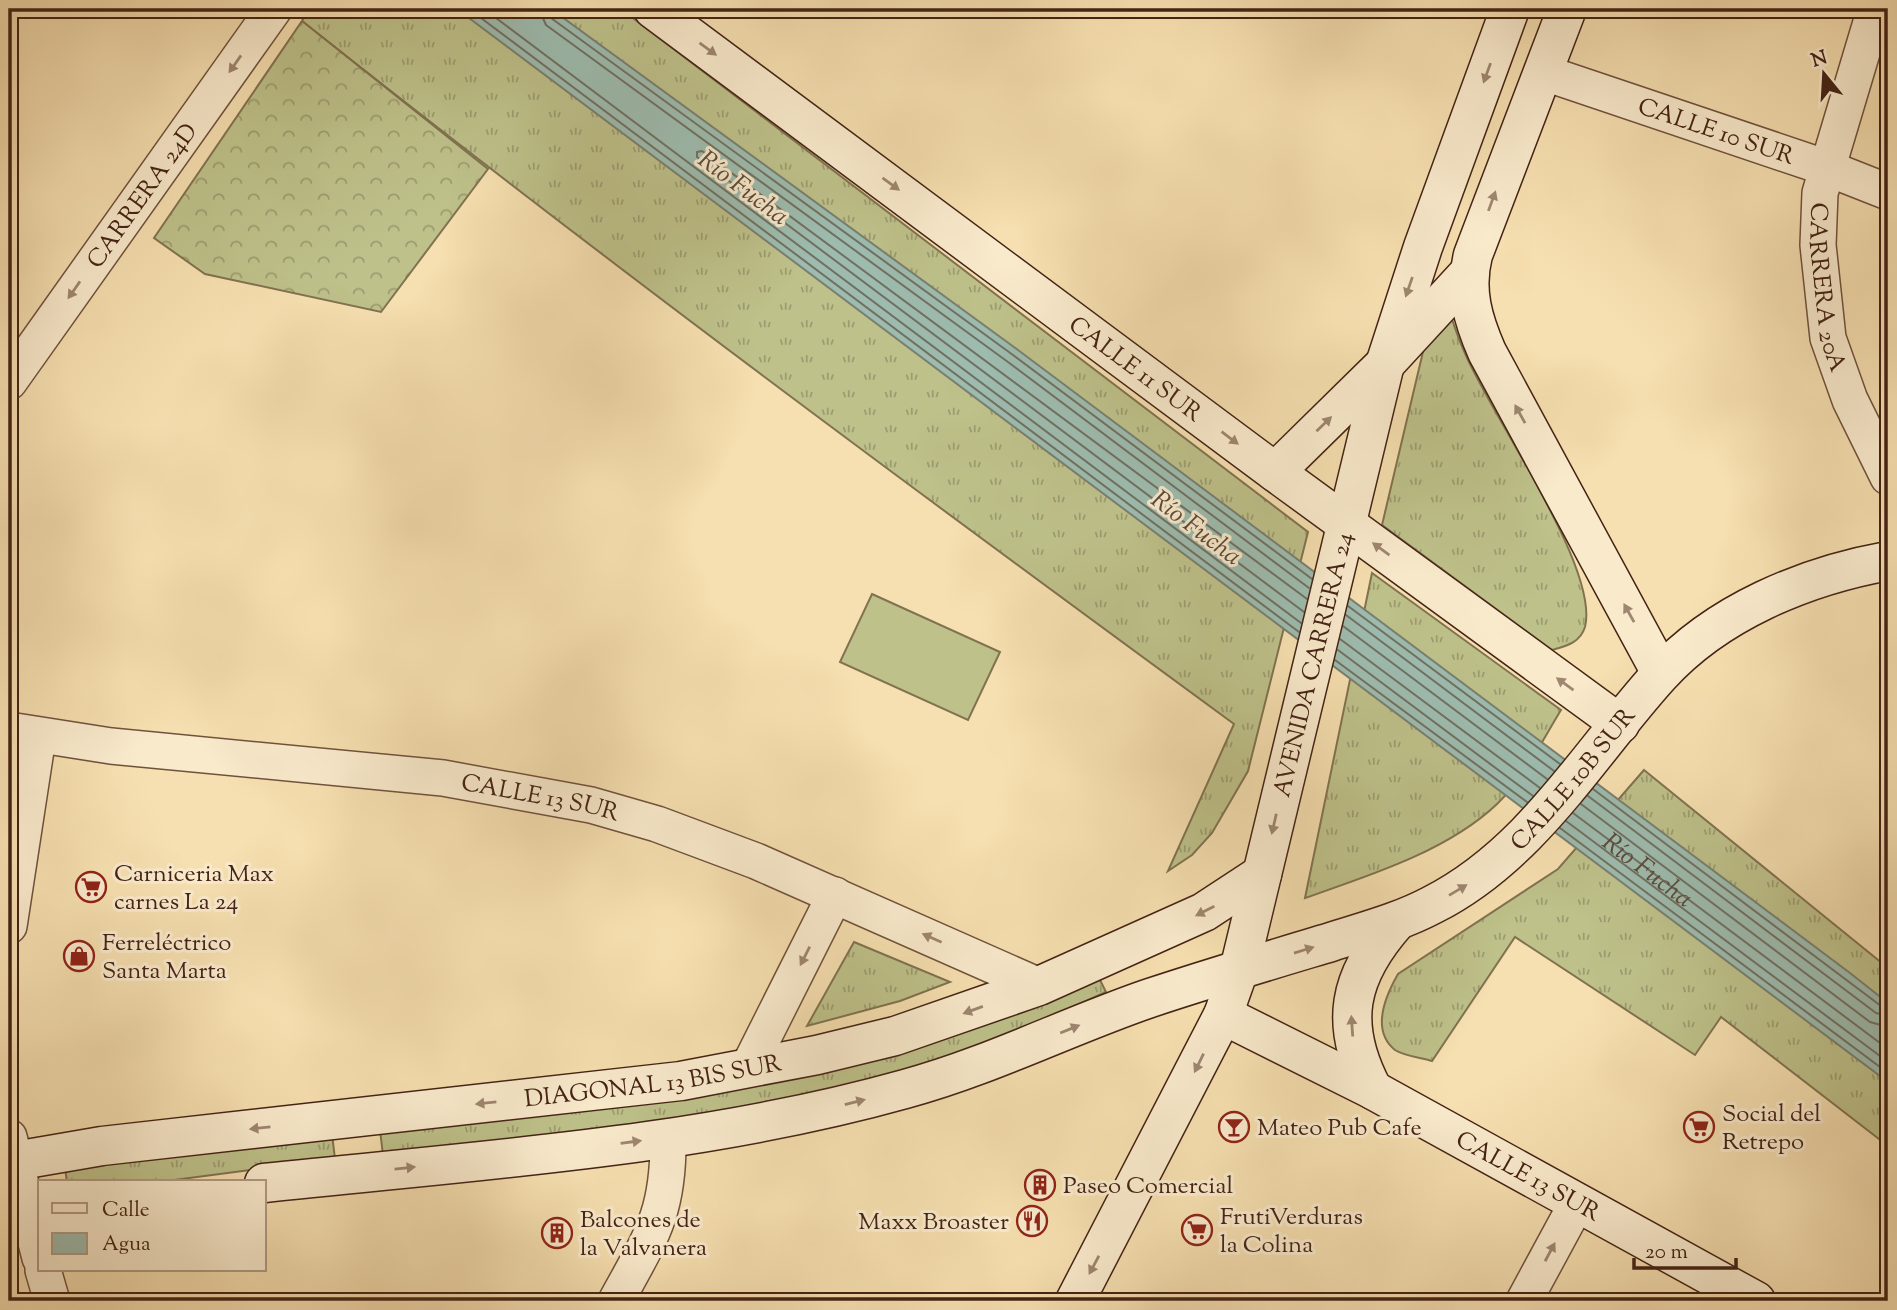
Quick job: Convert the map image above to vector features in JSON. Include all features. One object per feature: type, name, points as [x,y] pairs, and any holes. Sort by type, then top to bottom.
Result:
[{"type":"street","name":"CARRERA 24D","points":[[9,382],[274,9]]},
{"type":"street","name":"CALLE 11 SUR","points":[[653,9],[1275,472],[1620,724]]},
{"type":"street","name":"AVENIDA CARRERA 24","points":[[1075,1301],[1223,1015],[1239,970],[1385,364],[1423,247],[1510,9]]},
{"type":"street","points":[[1275,472],[1385,364],[1468,274],[1492,199],[1567,9]]},
{"type":"street","name":"CARRERA 20A","points":[[1875,9],[1820,193],[1818,245],[1828,338],[1850,400],[1888,478]]},
{"type":"street","name":"CALLE 10 SUR","points":[[1542,72],[1827,167],[1888,192]]},
{"type":"street","points":[[1468,274],[1475,325],[1487,352],[1661,673]]},
{"type":"street","name":"CALLE 10B SUR","points":[[1239,970],[1397,921],[1469,884],[1531,832],[1661,673],[1717,628],[1760,603],[1819,578],[1888,561]]},
{"type":"street","points":[[9,926],[23,733]]},
{"type":"street","name":"CALLE 13 SUR","points":[[23,733],[443,778],[536,793],[657,824],[835,895],[1039,986]]},
{"type":"street","name":"DIAGONAL 13 BIS SUR","points":[[10,1153],[102,1146],[681,1081],[895,1036],[1039,986],[1204,912],[1262,874]]},
{"type":"street","points":[[748,1068],[835,895]]},
{"type":"street","points":[[1373,1090],[1357,1054],[1351,1016],[1357,980],[1373,948],[1397,921]]},
{"type":"street","points":[[266,1183],[668,1137],[825,1109],[906,1089],[967,1070],[1148,999],[1239,970]]},
{"type":"street","name":"CALLE 13 SUR","points":[[1223,1015],[1373,1090],[1756,1301]]},
{"type":"street","points":[[351,1118],[359,1173]]},
{"type":"street","points":[[616,1301],[663,1209],[668,1180],[668,1137]]},
{"type":"street","points":[[10,1153],[26,1219],[38,1252]]},
{"type":"street","points":[[1524,1301],[1577,1203]]},
{"type":"street","points":[[44,1272],[52,1301]]},
{"type":"green space","points":[[309,9],[621,9],[1308,532],[1248,771],[1212,833],[1192,855],[1168,871],[1234,724],[532,201],[302,21]]},
{"type":"green space","points":[[302,21],[488,169],[381,312],[205,274],[154,238]]},
{"type":"green space","points":[[1440,280],[1464,351],[1540,490],[1576,568],[1585,601],[1585,627],[1580,637],[1562,647],[1552,650],[1382,525]]},
{"type":"green space","points":[[1372,573],[1561,710],[1515,783],[1497,804],[1477,821],[1431,849],[1355,881],[1305,898]]},
{"type":"green space","points":[[872,594],[1000,652],[968,720],[840,662]]},
{"type":"green space","points":[[1644,770],[1888,968],[1888,1146],[1721,1017],[1695,1055],[1515,937],[1432,1061],[1399,1052],[1387,1042],[1383,1033],[1383,1012],[1398,974],[1558,869]]},
{"type":"green space","points":[[854,942],[950,982],[900,1001],[807,1026]]},
{"type":"green space","points":[[1099,978],[1106,992],[978,1048],[898,1074],[707,1113],[577,1132],[383,1155],[380,1130]]},
{"type":"green space","points":[[332,1134],[335,1159],[174,1180],[67,1180],[65,1168]]},
{"type":"water","name":"Río Fucha","points":[[457,9],[551,9],[1018,350],[1850,973],[1888,1003],[1888,1082]]},
{"type":"place","name":"Carniceria Max carnes La 24","points":[[91,887]]},
{"type":"place","name":"Ferreléctrico Santa Marta","points":[[79,956]]},
{"type":"place","name":"Mateo Pub Cafe","points":[[1234,1127]]},
{"type":"place","name":"Social del Retrepo","points":[[1699,1127]]},
{"type":"place","name":"Paseo Comercial","points":[[1040,1185]]},
{"type":"place","name":"Maxx Broaster","points":[[1032,1221]]},
{"type":"place","name":"FrutiVerduras la Colina","points":[[1197,1230]]},
{"type":"place","name":"Balcones de la Valvanera","points":[[557,1233]]}]
